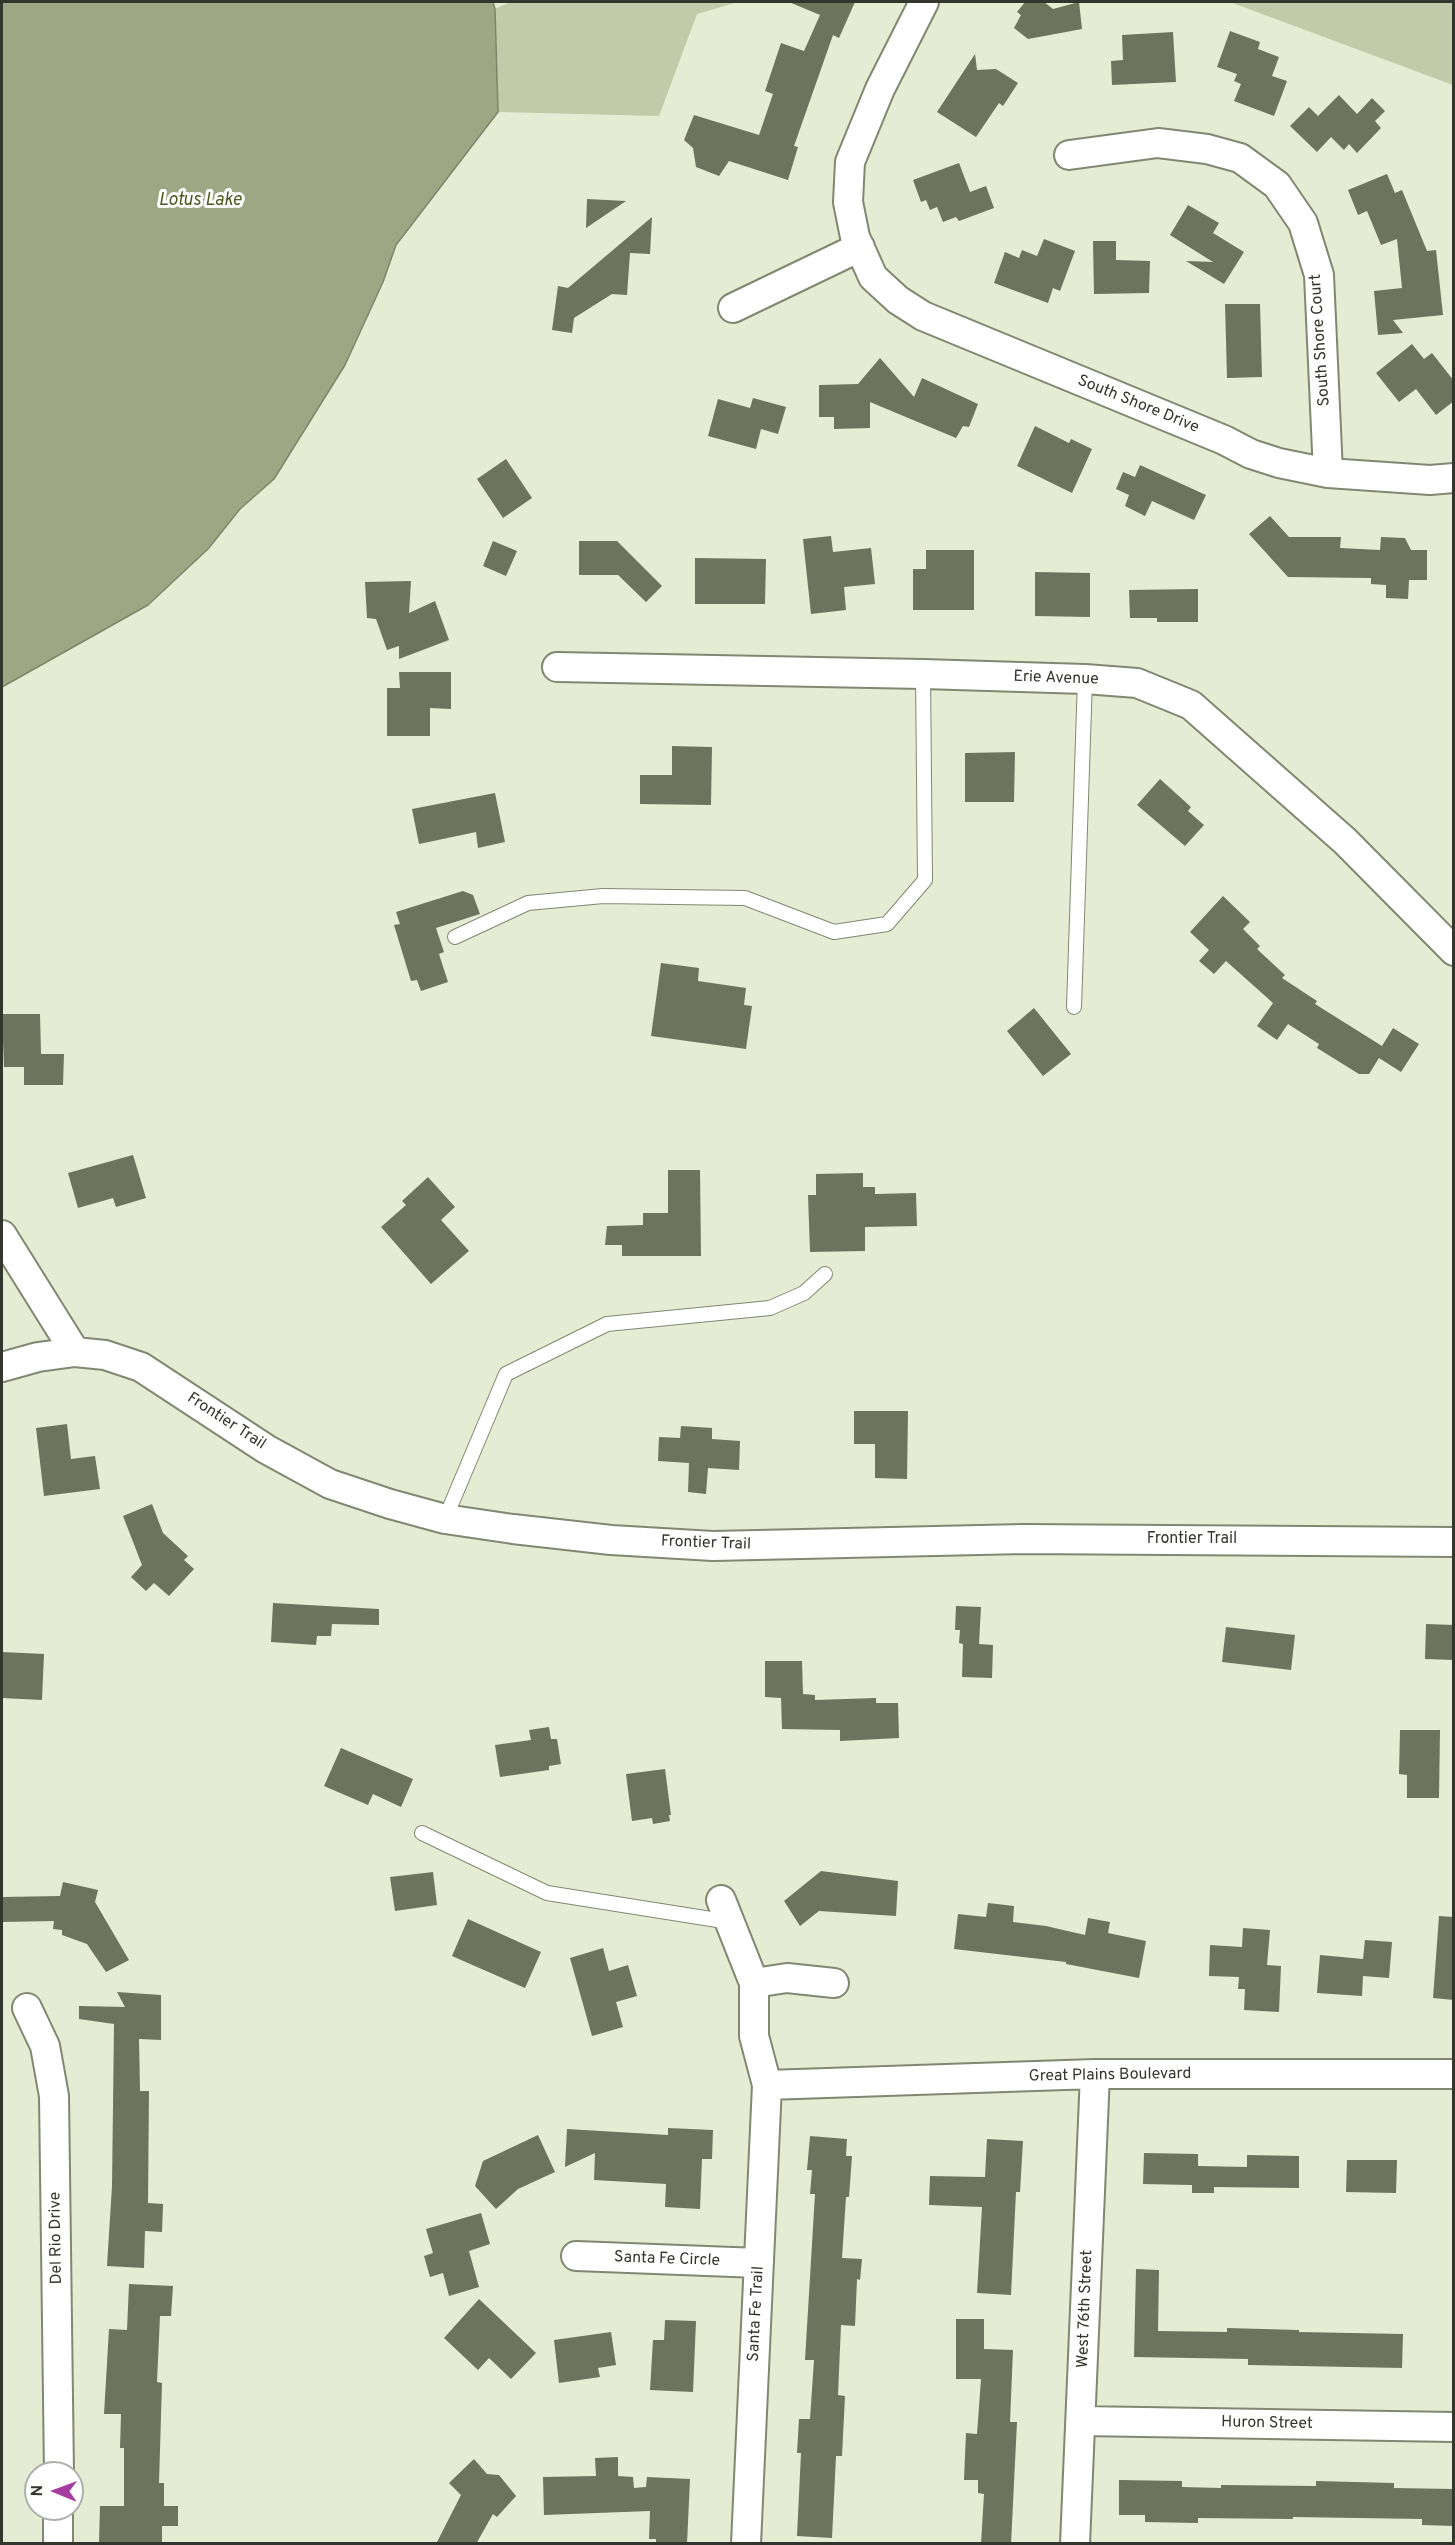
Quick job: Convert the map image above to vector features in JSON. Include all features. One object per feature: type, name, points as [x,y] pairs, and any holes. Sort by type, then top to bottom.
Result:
[{"type":"street","name":"South Shore Drive","points":[[924,2],[880,89],[850,162],[848,202],[860,247],[873,277],[898,300],[923,316],[1224,440],[1251,454],[1279,463],[1328,473],[1430,480],[1454,478]]},
{"type":"street","name":"South Shore Court","points":[[1069,154],[1158,143],[1207,149],[1240,158],[1277,185],[1303,224],[1319,275],[1328,473]]},
{"type":"street","points":[[733,308],[860,247]]},
{"type":"street","name":"Erie Avenue","points":[[558,667],[923,674],[1085,679],[1137,683],[1191,705],[1345,841],[1454,951]]},
{"type":"street","points":[[2,1235],[75,1352]]},
{"type":"street","name":"Frontier Trail","points":[[2,1367],[38,1357],[75,1352],[105,1355],[141,1367],[266,1449],[330,1484],[445,1519],[611,1540],[713,1546],[1024,1539],[1454,1542]]},
{"type":"street","points":[[726,1911],[754,1983],[787,1978],[834,1983]]},
{"type":"street","name":"Santa Fe Trail","points":[[746,2544],[767,2085],[754,2036],[754,1983]]},
{"type":"street","name":"Del Rio Drive","points":[[27,2008],[45,2046],[54,2096],[59,2461]]},
{"type":"street","name":"Great Plains Boulevard","points":[[767,2085],[1095,2074],[1454,2074]]},
{"type":"street","name":"West 76th Street","points":[[1075,2544],[1095,2074]]},
{"type":"street","name":"Santa Fe Circle","points":[[576,2256],[759,2263]]},
{"type":"street","name":"Huron Street","points":[[1081,2421],[1454,2427]]},
{"type":"street","points":[[58,2521],[58,2544]]},
{"type":"lane","points":[[455,937],[528,903],[603,896],[745,898],[834,932],[887,924],[924,880],[923,674]]},
{"type":"lane","points":[[1074,1007],[1085,679]]},
{"type":"lane","points":[[445,1519],[506,1374],[607,1324],[770,1308],[804,1293],[825,1274]]},
{"type":"lane","points":[[422,1833],[547,1893],[726,1911]]},
{"type":"shaded area","points":[[510,2],[738,2],[697,14],[659,116],[498,112],[495,9]]},
{"type":"shaded area","points":[[1230,2],[1453,2],[1453,85]]},
{"type":"water","name":"Lotus Lake","points":[[2,2],[493,2],[498,112],[396,245],[383,282],[345,365],[274,479],[240,509],[208,549],[148,605],[2,687]]},
{"type":"building","points":[[789,2],[855,2],[839,38],[833,35],[794,146],[798,147],[788,180],[729,161],[719,176],[696,167],[693,148],[684,140],[694,115],[759,135],[773,94],[765,91],[781,43],[804,51],[820,15]]},
{"type":"building","points":[[1025,2],[1044,2],[1053,9],[1079,2],[1082,29],[1028,39],[1014,28],[1021,15],[1017,12]]},
{"type":"building","points":[[1230,31],[1260,42],[1258,49],[1279,57],[1272,76],[1287,81],[1274,116],[1234,101],[1241,84],[1234,81],[1237,74],[1217,67]]},
{"type":"building","points":[[1173,32],[1176,82],[1112,85],[1111,61],[1123,60],[1122,35]]},
{"type":"building","points":[[975,54],[977,70],[996,69],[1018,83],[1003,106],[999,103],[976,137],[937,112]]},
{"type":"building","points":[[1339,95],[1357,114],[1372,98],[1385,111],[1375,121],[1381,128],[1357,153],[1349,144],[1344,150],[1331,137],[1317,152],[1290,126],[1309,107],[1318,116]]},
{"type":"building","points":[[959,163],[970,192],[986,186],[994,208],[959,221],[956,217],[943,222],[937,207],[930,210],[926,200],[921,202],[913,180]]},
{"type":"building","points":[[1387,174],[1395,193],[1402,190],[1427,251],[1436,250],[1443,315],[1393,320],[1403,333],[1378,335],[1374,291],[1402,288],[1397,239],[1381,245],[1367,211],[1358,215],[1348,190]]},
{"type":"building","points":[[587,199],[626,201],[586,228]]},
{"type":"building","points":[[1188,205],[1219,223],[1213,233],[1244,252],[1224,284],[1186,261],[1213,262],[1170,235]]},
{"type":"building","points":[[652,217],[650,254],[630,253],[627,295],[612,294],[574,318],[572,333],[552,330],[558,286],[568,288]]},
{"type":"building","points":[[1044,239],[1075,251],[1060,291],[1053,288],[1048,303],[994,283],[1005,252],[1019,258],[1022,250],[1037,256]]},
{"type":"building","points":[[1093,241],[1116,241],[1116,260],[1150,261],[1149,293],[1094,294]]},
{"type":"building","points":[[1225,304],[1260,304],[1262,377],[1227,378]]},
{"type":"building","points":[[1412,344],[1424,359],[1432,353],[1454,381],[1454,401],[1436,415],[1416,389],[1399,402],[1376,373]]},
{"type":"building","points":[[880,358],[914,397],[922,378],[978,404],[969,427],[963,426],[956,438],[870,402],[870,428],[834,429],[834,417],[819,417],[819,385],[858,384]]},
{"type":"building","points":[[753,398],[786,407],[778,434],[761,429],[756,449],[708,436],[718,399],[750,408]]},
{"type":"building","points":[[1035,426],[1069,443],[1071,439],[1092,449],[1072,493],[1017,466]]},
{"type":"building","points":[[506,459],[532,498],[503,518],[477,479]]},
{"type":"building","points":[[1140,465],[1206,495],[1194,520],[1152,501],[1145,516],[1125,506],[1129,495],[1116,489],[1123,472],[1135,477]]},
{"type":"building","points":[[1270,516],[1289,537],[1341,537],[1340,548],[1380,550],[1381,537],[1405,538],[1411,550],[1427,550],[1427,580],[1409,580],[1408,599],[1386,598],[1386,585],[1371,584],[1371,578],[1288,577],[1249,534]]},
{"type":"building","points":[[831,536],[833,552],[871,548],[875,584],[844,587],[846,610],[811,614],[803,539]]},
{"type":"building","points":[[493,541],[517,551],[506,576],[483,566]]},
{"type":"building","points":[[579,541],[617,541],[662,586],[646,602],[618,575],[579,575]]},
{"type":"building","points":[[926,550],[974,550],[974,610],[913,610],[913,569],[926,569]]},
{"type":"building","points":[[695,558],[766,559],[765,604],[695,604]]},
{"type":"building","points":[[1035,572],[1090,573],[1090,617],[1035,616]]},
{"type":"building","points":[[411,581],[409,613],[435,601],[449,640],[399,659],[399,646],[387,650],[376,619],[367,618],[365,582]]},
{"type":"building","points":[[1198,589],[1198,622],[1157,622],[1157,618],[1130,618],[1129,590]]},
{"type":"building","points":[[399,672],[451,672],[451,709],[430,708],[430,736],[387,736],[387,688],[400,688]]},
{"type":"building","points":[[672,746],[712,747],[711,805],[640,804],[640,775],[672,775]]},
{"type":"building","points":[[1015,752],[1014,802],[965,802],[965,753]]},
{"type":"building","points":[[1160,779],[1191,807],[1188,811],[1204,825],[1185,846],[1137,805]]},
{"type":"building","points":[[495,793],[505,842],[478,848],[476,832],[419,844],[412,809]]},
{"type":"building","points":[[463,891],[473,895],[480,914],[436,928],[444,952],[439,954],[448,982],[421,991],[417,980],[411,981],[394,925],[400,924],[396,912]]},
{"type":"building","points":[[1223,896],[1250,922],[1243,929],[1260,946],[1257,949],[1285,975],[1282,978],[1317,1001],[1315,1004],[1382,1046],[1393,1028],[1419,1044],[1401,1072],[1379,1058],[1369,1074],[1359,1074],[1317,1048],[1319,1044],[1288,1024],[1277,1040],[1257,1026],[1273,1003],[1226,961],[1214,974],[1199,961],[1209,950],[1190,932]]},
{"type":"building","points":[[661,963],[699,968],[698,981],[746,988],[744,1005],[752,1006],[746,1049],[651,1036]]},
{"type":"building","points":[[1034,1008],[1071,1054],[1043,1076],[1007,1031]]},
{"type":"building","points":[[2,1014],[40,1014],[41,1054],[64,1054],[63,1085],[24,1085],[24,1067],[4,1067]]},
{"type":"building","points":[[133,1155],[146,1198],[116,1207],[113,1198],[78,1208],[68,1173]]},
{"type":"building","points":[[668,1170],[700,1170],[701,1256],[622,1256],[622,1245],[605,1245],[607,1226],[643,1225],[643,1213],[668,1213]]},
{"type":"building","points":[[863,1173],[863,1187],[875,1187],[875,1194],[916,1193],[917,1226],[865,1227],[865,1251],[810,1252],[808,1195],[816,1195],[816,1174]]},
{"type":"building","points":[[428,1177],[455,1207],[441,1220],[469,1251],[431,1284],[381,1227],[406,1205],[402,1201]]},
{"type":"building","points":[[854,1411],[908,1411],[907,1479],[875,1478],[875,1444],[854,1444]]},
{"type":"building","points":[[67,1424],[71,1459],[95,1456],[100,1489],[44,1496],[36,1428]]},
{"type":"building","points":[[681,1426],[712,1428],[712,1439],[740,1441],[739,1470],[708,1468],[706,1494],[688,1492],[689,1463],[658,1461],[659,1437],[680,1438]]},
{"type":"building","points":[[152,1504],[163,1533],[188,1556],[184,1560],[194,1569],[169,1596],[154,1583],[146,1591],[131,1577],[142,1565],[123,1516]]},
{"type":"building","points":[[273,1603],[379,1609],[379,1625],[332,1624],[331,1636],[317,1636],[316,1645],[271,1642]]},
{"type":"building","points":[[956,1606],[981,1607],[979,1644],[993,1645],[992,1678],[962,1677],[963,1644],[959,1643],[960,1630],[955,1630]]},
{"type":"building","points":[[1426,1624],[1454,1625],[1454,1660],[1425,1659]]},
{"type":"building","points":[[1226,1627],[1295,1635],[1291,1670],[1222,1662]]},
{"type":"building","points":[[2,1652],[44,1654],[42,1700],[2,1698]]},
{"type":"building","points":[[765,1661],[802,1661],[803,1694],[815,1695],[815,1700],[876,1698],[876,1703],[898,1703],[899,1738],[840,1741],[840,1730],[782,1729],[781,1698],[765,1697]]},
{"type":"building","points":[[549,1727],[551,1739],[557,1739],[561,1764],[549,1766],[549,1770],[500,1777],[495,1745],[531,1740],[529,1730]]},
{"type":"building","points":[[1400,1730],[1440,1730],[1439,1798],[1407,1798],[1407,1775],[1399,1774]]},
{"type":"building","points":[[341,1748],[413,1779],[401,1807],[373,1794],[368,1805],[324,1786]]},
{"type":"building","points":[[665,1769],[670,1821],[653,1824],[652,1818],[632,1821],[626,1774]]},
{"type":"building","points":[[821,1871],[898,1881],[896,1916],[819,1911],[800,1926],[784,1901]]},
{"type":"building","points":[[433,1872],[437,1905],[395,1911],[390,1877]]},
{"type":"building","points":[[63,1882],[98,1890],[95,1902],[129,1960],[106,1972],[87,1944],[62,1935],[62,1930],[53,1929],[54,1921],[2,1922],[2,1897],[60,1896]]},
{"type":"building","points":[[988,1903],[1014,1906],[1013,1922],[1046,1926],[1085,1935],[1088,1918],[1110,1922],[1108,1933],[1146,1941],[1139,1978],[1066,1964],[1066,1962],[954,1949],[958,1914],[986,1917]]},
{"type":"building","points":[[1439,1916],[1454,1917],[1454,2000],[1433,1998]]},
{"type":"building","points":[[468,1919],[541,1952],[525,1988],[452,1956]]},
{"type":"building","points":[[1243,1928],[1270,1930],[1267,1965],[1281,1966],[1279,2012],[1244,2010],[1245,1989],[1238,1989],[1239,1977],[1209,1976],[1210,1945],[1242,1947]]},
{"type":"building","points":[[1365,1940],[1392,1942],[1389,1978],[1363,1976],[1362,1996],[1317,1993],[1320,1955],[1363,1959]]},
{"type":"building","points":[[603,1948],[609,1971],[628,1965],[637,1996],[616,2002],[623,2027],[592,2036],[570,1958]]},
{"type":"building","points":[[117,1992],[161,1995],[161,2040],[139,2039],[140,2091],[149,2091],[148,2203],[163,2204],[162,2232],[145,2231],[144,2268],[107,2266],[112,2186],[114,2024],[79,2019],[79,2006],[125,2007]]},
{"type":"building","points":[[668,2128],[713,2130],[712,2159],[702,2159],[700,2209],[665,2207],[666,2184],[594,2180],[595,2153],[565,2167],[567,2129],[668,2135]]},
{"type":"building","points":[[538,2135],[555,2172],[518,2189],[496,2209],[475,2186],[483,2161]]},
{"type":"building","points":[[810,2136],[847,2139],[846,2156],[852,2156],[849,2197],[846,2197],[842,2258],[862,2259],[860,2280],[857,2279],[855,2326],[841,2325],[838,2395],[845,2396],[842,2456],[836,2456],[832,2538],[797,2536],[801,2453],[797,2453],[799,2419],[810,2419],[814,2360],[805,2360],[815,2194],[810,2194],[812,2170],[807,2170]]},
{"type":"building","points":[[987,2139],[1023,2141],[1020,2192],[1016,2192],[1011,2295],[977,2293],[982,2207],[929,2205],[930,2176],[985,2177]]},
{"type":"building","points":[[1144,2153],[1198,2154],[1198,2166],[1247,2167],[1247,2155],[1299,2156],[1299,2188],[1214,2187],[1214,2193],[1192,2193],[1192,2185],[1143,2184]]},
{"type":"building","points":[[1347,2160],[1397,2160],[1396,2193],[1346,2192]]},
{"type":"building","points":[[481,2213],[490,2244],[469,2251],[479,2287],[449,2296],[443,2273],[430,2277],[424,2256],[433,2253],[426,2229]]},
{"type":"building","points":[[1136,2269],[1159,2270],[1158,2331],[1227,2332],[1227,2328],[1403,2334],[1402,2368],[1248,2365],[1248,2359],[1134,2357]]},
{"type":"building","points":[[129,2284],[173,2286],[171,2316],[160,2316],[157,2382],[162,2383],[159,2483],[164,2483],[164,2506],[178,2506],[178,2526],[162,2526],[162,2542],[99,2542],[100,2506],[124,2506],[124,2448],[120,2448],[121,2414],[104,2414],[109,2329],[127,2330]]},
{"type":"building","points":[[479,2299],[536,2353],[511,2379],[489,2358],[478,2370],[444,2338]]},
{"type":"building","points":[[956,2319],[984,2319],[984,2349],[1013,2350],[1010,2422],[1017,2422],[1011,2544],[981,2544],[984,2494],[978,2493],[978,2480],[964,2480],[966,2433],[977,2434],[981,2379],[956,2379]]},
{"type":"building","points":[[665,2320],[696,2321],[693,2392],[650,2390],[653,2340],[664,2340]]},
{"type":"building","points":[[611,2332],[616,2365],[598,2368],[600,2377],[559,2383],[554,2340]]},
{"type":"building","points":[[618,2457],[618,2476],[633,2477],[634,2488],[646,2487],[647,2477],[690,2479],[687,2544],[656,2544],[656,2539],[649,2539],[650,2511],[544,2515],[543,2477],[596,2476],[595,2458]]},
{"type":"building","points":[[474,2459],[487,2474],[499,2475],[516,2496],[497,2517],[493,2514],[476,2544],[436,2544],[461,2495],[449,2483]]},
{"type":"building","points":[[1119,2480],[1182,2481],[1182,2487],[1316,2486],[1316,2481],[1394,2483],[1394,2488],[1454,2489],[1454,2526],[1422,2525],[1422,2519],[1293,2517],[1293,2519],[1198,2518],[1198,2523],[1145,2522],[1145,2515],[1119,2515]]}]
